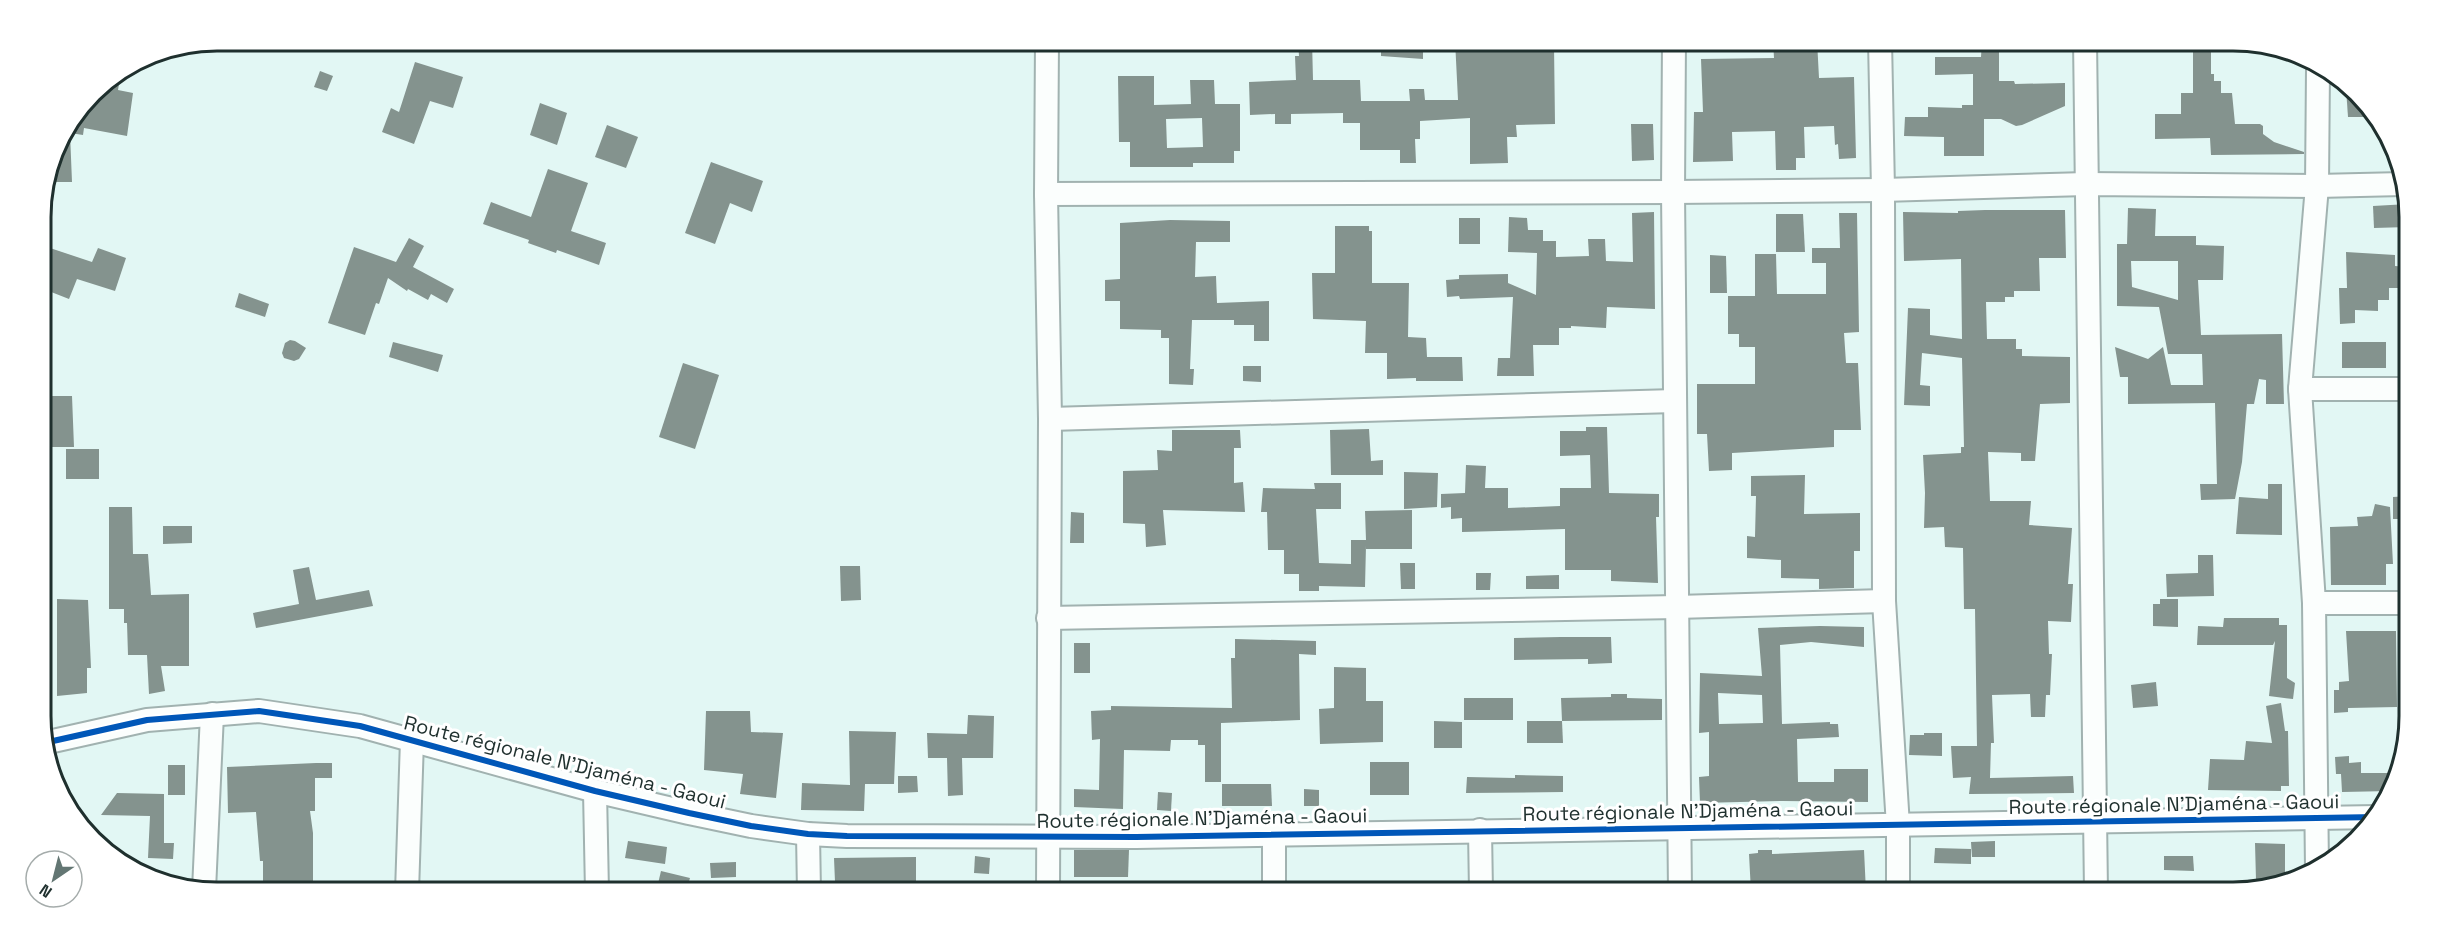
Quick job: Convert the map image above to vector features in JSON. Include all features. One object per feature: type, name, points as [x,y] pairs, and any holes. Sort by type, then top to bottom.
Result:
[{"type":"street","points":[[1047,51],[1046,194],[1050,419],[1048,882]]},
{"type":"street","points":[[1674,51],[1673,192],[1680,882]]},
{"type":"street","points":[[1880,51],[1883,190],[1884,601],[1898,826],[1898,882]]},
{"type":"street","points":[[2085,51],[2096,882]]},
{"type":"street","points":[[2317,859],[2314,603],[2300,389],[2317,186],[2318,75]]},
{"type":"street","points":[[1046,194],[1673,192],[1883,190],[2086,184],[2317,186],[2395,184]]},
{"type":"street","points":[[2300,389],[2399,389]]},
{"type":"street","points":[[1050,419],[1676,401]]},
{"type":"street","points":[[1048,618],[1884,601]]},
{"type":"street","points":[[2314,603],[2399,603]]},
{"type":"street","name":"Route régionale N'Djaména - Gaoui","points":[[53,741],[147,720],[259,711],[360,726],[595,791],[751,826],[808,834],[1048,837],[1274,835],[2364,817]]},
{"type":"street","points":[[204,881],[212,714]]},
{"type":"street","points":[[407,882],[412,740]]},
{"type":"street","points":[[595,791],[597,882]]},
{"type":"street","points":[[1480,830],[1481,882]]},
{"type":"street","points":[[808,834],[809,882]]},
{"type":"street","points":[[1274,835],[1274,882]]},
{"type":"building","points":[[1299,51],[1312,51],[1313,80],[1360,80],[1361,101],[1410,101],[1409,89],[1424,89],[1425,100],[1458,100],[1456,51],[1554,51],[1555,124],[1516,125],[1517,137],[1507,137],[1508,163],[1470,164],[1470,118],[1420,121],[1420,139],[1415,139],[1416,163],[1400,163],[1400,150],[1360,150],[1360,123],[1343,123],[1343,113],[1291,114],[1291,124],[1275,124],[1275,114],[1250,115],[1249,82],[1296,80],[1295,56],[1299,56]]},
{"type":"building","points":[[1381,51],[1423,51],[1423,59],[1381,56]]},
{"type":"building","points":[[1774,51],[1818,51],[1819,78],[1854,77],[1856,158],[1839,159],[1838,144],[1835,145],[1834,126],[1804,127],[1805,158],[1796,158],[1796,170],[1776,170],[1775,131],[1732,132],[1733,161],[1693,162],[1694,112],[1703,112],[1701,59],[1774,58]]},
{"type":"building","points":[[1981,51],[1999,51],[1999,81],[2014,81],[2015,84],[2065,83],[2065,106],[2016,126],[2001,119],[1984,119],[1984,156],[1944,156],[1944,137],[1904,136],[1905,117],[1928,117],[1928,107],[1962,108],[1962,105],[1973,105],[1973,74],[1935,75],[1935,57],[1981,57]]},
{"type":"building","points":[[2193,51],[2211,51],[2211,74],[2214,74],[2214,81],[2221,81],[2221,93],[2232,93],[2235,124],[2260,124],[2263,126],[2263,134],[2274,142],[2304,152],[2304,154],[2211,155],[2210,138],[2155,139],[2155,114],[2181,114],[2181,93],[2193,93]]},
{"type":"building","points":[[415,62],[463,77],[453,108],[430,101],[414,144],[382,132],[391,108],[399,112]]},
{"type":"building","points":[[320,71],[333,76],[327,91],[314,87]]},
{"type":"building","points":[[1118,76],[1154,76],[1154,105],[1191,104],[1190,80],[1214,80],[1215,104],[1240,104],[1240,151],[1234,151],[1234,163],[1193,163],[1193,167],[1130,167],[1130,142],[1119,142]],"holes":[[[1202,118],[1203,147],[1167,148],[1166,119]]]},
{"type":"building","points":[[119,84],[118,90],[133,93],[127,136],[84,128],[83,135],[73,134],[92,108],[108,92]]},
{"type":"building","points":[[2347,97],[2365,117],[2348,117]]},
{"type":"building","points":[[540,103],[567,113],[557,145],[530,135]]},
{"type":"building","points":[[1631,124],[1653,124],[1654,160],[1632,161]]},
{"type":"building","points":[[607,125],[638,137],[626,168],[595,157]]},
{"type":"building","points":[[70,140],[72,182],[55,182]]},
{"type":"building","points":[[711,162],[763,181],[752,212],[730,203],[715,244],[685,233]]},
{"type":"building","points":[[548,169],[588,183],[571,231],[606,243],[599,265],[557,250],[556,253],[528,243],[529,240],[483,224],[491,202],[531,217]]},
{"type":"building","points":[[2398,205],[2399,227],[2374,228],[2373,206]]},
{"type":"building","points":[[2128,208],[2156,209],[2155,236],[2196,236],[2196,245],[2224,246],[2223,280],[2198,280],[2201,335],[2282,334],[2284,404],[2266,404],[2266,380],[2259,379],[2254,404],[2247,404],[2242,462],[2235,499],[2201,500],[2200,484],[2217,484],[2215,403],[2128,404],[2128,377],[2120,377],[2115,347],[2148,359],[2163,347],[2171,385],[2203,385],[2202,354],[2168,354],[2159,307],[2117,306],[2117,244],[2127,244]],"holes":[[[2131,261],[2178,261],[2178,300],[2132,287]]]},
{"type":"building","points":[[2065,210],[2066,258],[2039,258],[2040,291],[2014,291],[2014,297],[2005,297],[2005,302],[1986,302],[1987,339],[2016,339],[2016,349],[2022,349],[2022,356],[2070,357],[2070,403],[2040,404],[2035,461],[2021,461],[2021,453],[1988,452],[1990,501],[2031,501],[2029,525],[2072,528],[2068,584],[2073,584],[2071,622],[2048,621],[2049,654],[2052,654],[2050,695],[2046,695],[2045,717],[2031,717],[2030,694],[1992,695],[1994,743],[1991,743],[1990,778],[2073,776],[2074,793],[1969,794],[1971,777],[1953,778],[1951,746],[1977,746],[1975,609],[1964,609],[1963,548],[1945,547],[1944,527],[1924,528],[1923,455],[1961,453],[1961,447],[1964,447],[1962,358],[1922,353],[1920,385],[1930,386],[1930,406],[1904,405],[1908,308],[1930,309],[1930,335],[1962,339],[1961,259],[1904,261],[1903,212],[1958,213],[1958,211]]},
{"type":"building","points":[[1654,212],[1655,309],[1607,307],[1606,328],[1571,326],[1571,328],[1559,328],[1559,345],[1533,345],[1534,376],[1497,376],[1498,358],[1510,358],[1513,297],[1460,299],[1459,296],[1447,297],[1446,280],[1459,279],[1459,275],[1508,274],[1508,283],[1536,295],[1537,253],[1508,252],[1509,217],[1527,218],[1528,230],[1543,230],[1543,241],[1556,241],[1556,257],[1589,256],[1588,239],[1605,239],[1606,261],[1633,262],[1632,213]]},
{"type":"building","points":[[1839,213],[1857,213],[1859,332],[1844,333],[1846,363],[1858,363],[1861,430],[1834,430],[1834,447],[1732,453],[1732,470],[1709,471],[1707,434],[1697,434],[1697,384],[1755,384],[1755,347],[1739,347],[1739,334],[1728,334],[1728,296],[1755,296],[1755,254],[1776,254],[1777,294],[1826,294],[1826,263],[1812,263],[1812,248],[1840,248]]},
{"type":"building","points":[[1776,214],[1803,214],[1805,252],[1776,252]]},
{"type":"building","points":[[1459,218],[1480,218],[1480,244],[1459,244]]},
{"type":"building","points":[[1170,220],[1230,221],[1230,242],[1196,242],[1195,277],[1216,276],[1217,303],[1269,301],[1269,341],[1254,341],[1254,325],[1234,325],[1234,320],[1192,320],[1190,369],[1194,369],[1193,385],[1169,384],[1169,338],[1161,338],[1161,330],[1120,329],[1120,301],[1105,301],[1105,280],[1120,279],[1120,223]]},
{"type":"building","points":[[1335,226],[1369,226],[1369,231],[1372,231],[1372,283],[1409,283],[1408,337],[1426,338],[1427,357],[1462,357],[1463,381],[1387,379],[1387,353],[1365,353],[1366,321],[1313,319],[1312,273],[1335,273]]},
{"type":"building","points":[[409,238],[424,246],[413,267],[454,289],[447,303],[431,294],[428,300],[408,289],[407,291],[388,278],[365,335],[328,323],[354,247],[396,262]]},
{"type":"building","points":[[51,248],[92,262],[98,248],[126,258],[115,291],[77,279],[69,299],[51,292]]},
{"type":"building","points":[[2346,252],[2395,255],[2395,266],[2399,266],[2399,288],[2389,288],[2389,300],[2378,300],[2378,311],[2355,310],[2355,323],[2340,324],[2339,288],[2347,288]]},
{"type":"building","points":[[1710,255],[1726,256],[1727,293],[1710,293]]},
{"type":"building","points":[[239,293],[269,304],[265,317],[235,307]]},
{"type":"building","points":[[290,340],[306,348],[299,359],[294,361],[284,358],[282,353],[285,343]]},
{"type":"building","points":[[393,342],[443,355],[438,372],[389,357]]},
{"type":"building","points":[[2342,342],[2386,342],[2386,368],[2342,368]]},
{"type":"building","points":[[683,363],[719,375],[695,449],[659,437]]},
{"type":"building","points":[[1243,366],[1261,366],[1261,382],[1243,381]]},
{"type":"building","points":[[51,396],[72,396],[74,447],[51,447]]},
{"type":"building","points":[[1586,427],[1607,427],[1609,493],[1659,494],[1659,517],[1656,517],[1658,583],[1611,581],[1611,570],[1565,570],[1565,529],[1462,532],[1462,518],[1451,519],[1451,507],[1441,508],[1441,494],[1465,493],[1466,465],[1486,466],[1485,488],[1508,488],[1508,508],[1560,506],[1560,488],[1591,488],[1590,455],[1560,456],[1560,431],[1586,431]]},
{"type":"building","points":[[1369,429],[1371,461],[1383,460],[1383,475],[1331,475],[1330,430]]},
{"type":"building","points":[[1172,430],[1240,430],[1241,448],[1234,448],[1234,483],[1243,482],[1245,512],[1163,510],[1166,545],[1146,547],[1145,524],[1123,523],[1123,471],[1158,470],[1157,450],[1172,451]]},
{"type":"building","points":[[66,449],[99,449],[99,479],[66,479]]},
{"type":"building","points":[[1404,472],[1438,473],[1437,507],[1404,509]]},
{"type":"building","points":[[1805,475],[1804,514],[1860,513],[1860,551],[1854,551],[1854,588],[1819,589],[1819,579],[1781,578],[1781,560],[1747,558],[1747,536],[1755,537],[1756,496],[1751,496],[1751,476]]},
{"type":"building","points":[[1314,483],[1341,483],[1341,509],[1316,509],[1319,563],[1351,564],[1351,540],[1366,540],[1365,511],[1412,510],[1412,549],[1366,549],[1366,545],[1365,587],[1319,586],[1319,591],[1299,591],[1299,574],[1284,574],[1284,550],[1268,550],[1267,512],[1261,512],[1263,488],[1315,489]]},
{"type":"building","points":[[2268,484],[2282,484],[2282,535],[2236,534],[2239,497],[2268,499]]},
{"type":"building","points":[[2393,497],[2399,497],[2399,519],[2393,519]]},
{"type":"building","points":[[2375,504],[2390,507],[2393,564],[2386,564],[2386,585],[2331,585],[2330,527],[2358,526],[2357,517],[2372,516]]},
{"type":"building","points":[[109,507],[132,507],[133,554],[148,554],[151,595],[189,594],[189,666],[161,666],[165,691],[149,694],[147,655],[128,655],[124,609],[109,609]]},
{"type":"building","points":[[1071,512],[1084,513],[1084,543],[1070,543]]},
{"type":"building","points":[[163,526],[192,526],[192,543],[163,544]]},
{"type":"building","points":[[2198,555],[2213,555],[2214,596],[2167,597],[2166,574],[2198,573]]},
{"type":"building","points":[[1400,563],[1415,563],[1415,589],[1401,589]]},
{"type":"building","points":[[840,566],[860,566],[861,600],[841,601]]},
{"type":"building","points":[[309,567],[316,600],[369,590],[373,606],[256,628],[253,613],[299,604],[293,570]]},
{"type":"building","points":[[1476,573],[1491,573],[1490,590],[1476,590]]},
{"type":"building","points":[[1559,575],[1559,589],[1526,589],[1526,576]]},
{"type":"building","points":[[57,599],[88,600],[91,668],[87,668],[87,693],[57,696]]},
{"type":"building","points":[[2160,599],[2178,599],[2178,627],[2153,626],[2153,604],[2160,604]]},
{"type":"building","points":[[2224,618],[2279,618],[2279,625],[2287,625],[2287,678],[2295,683],[2293,699],[2269,696],[2275,641],[2273,645],[2197,645],[2198,626],[2223,627]]},
{"type":"building","points":[[1864,627],[1864,647],[1811,642],[1780,645],[1782,724],[1830,722],[1830,724],[1838,724],[1839,737],[1797,739],[1798,782],[1834,782],[1834,769],[1868,769],[1868,802],[1700,803],[1699,777],[1709,776],[1709,732],[1699,733],[1700,673],[1762,676],[1758,628]],"holes":[[[1718,693],[1762,695],[1763,723],[1719,724]]]},
{"type":"building","points":[[2346,631],[2396,631],[2397,707],[2348,708],[2348,712],[2334,713],[2334,690],[2339,690],[2339,682],[2349,681]]},
{"type":"building","points":[[1611,637],[1612,663],[1588,664],[1588,659],[1514,660],[1514,638]]},
{"type":"building","points":[[1235,639],[1316,641],[1316,655],[1299,654],[1300,720],[1221,723],[1221,782],[1205,782],[1205,745],[1198,745],[1198,740],[1171,740],[1170,751],[1124,750],[1123,809],[1074,807],[1074,789],[1099,790],[1100,739],[1092,740],[1091,711],[1111,710],[1111,706],[1232,708],[1231,658],[1235,658]]},
{"type":"building","points":[[1074,643],[1090,643],[1090,673],[1074,673]]},
{"type":"building","points":[[1334,667],[1366,668],[1366,701],[1383,701],[1383,742],[1320,744],[1319,709],[1334,708]]},
{"type":"building","points":[[2156,682],[2158,706],[2133,708],[2131,685]]},
{"type":"building","points":[[1611,694],[1627,694],[1627,698],[1662,699],[1662,720],[1562,721],[1561,698],[1611,697]]},
{"type":"building","points":[[1464,698],[1513,698],[1513,720],[1464,720]]},
{"type":"building","points":[[2281,703],[2285,731],[2288,731],[2289,786],[2281,786],[2281,791],[2208,790],[2210,759],[2244,760],[2246,741],[2272,743],[2266,706]]},
{"type":"building","points":[[706,711],[750,711],[751,732],[783,733],[776,798],[740,794],[743,774],[704,770]]},
{"type":"building","points":[[968,715],[994,716],[993,758],[962,758],[963,795],[948,796],[947,758],[928,758],[927,733],[967,734]]},
{"type":"building","points":[[1434,721],[1462,722],[1462,748],[1434,748]]},
{"type":"building","points":[[1527,721],[1562,721],[1563,743],[1527,743]]},
{"type":"building","points":[[849,731],[896,732],[894,784],[865,784],[864,811],[801,810],[802,783],[850,785]]},
{"type":"building","points":[[1924,733],[1942,733],[1942,756],[1909,755],[1910,735],[1924,735]]},
{"type":"building","points":[[2349,756],[2349,763],[2361,762],[2361,773],[2388,773],[2381,791],[2342,792],[2341,774],[2336,774],[2335,757]]},
{"type":"building","points":[[1370,762],[1409,762],[1409,795],[1370,795]]},
{"type":"building","points":[[332,763],[332,778],[315,778],[315,811],[310,811],[313,833],[313,882],[263,882],[263,861],[260,861],[256,812],[228,813],[227,767]]},
{"type":"building","points":[[168,765],[185,765],[185,795],[168,795]]},
{"type":"building","points":[[1515,775],[1563,776],[1563,792],[1466,793],[1467,777],[1515,778]]},
{"type":"building","points":[[898,776],[917,776],[918,792],[898,793]]},
{"type":"building","points":[[1222,784],[1271,784],[1272,806],[1222,806]]},
{"type":"building","points":[[1304,789],[1319,790],[1319,806],[1304,806]]},
{"type":"building","points":[[1158,792],[1172,793],[1171,811],[1157,810]]},
{"type":"building","points":[[117,793],[164,794],[164,843],[174,843],[173,859],[148,858],[150,816],[101,815]]},
{"type":"building","points":[[628,841],[667,847],[665,864],[625,858]]},
{"type":"building","points":[[1995,841],[1995,857],[1972,857],[1971,842]]},
{"type":"building","points":[[2255,843],[2285,844],[2285,873],[2256,880]]},
{"type":"building","points":[[1935,848],[1971,849],[1971,864],[1934,863]]},
{"type":"building","points":[[1074,850],[1129,850],[1128,877],[1074,877]]},
{"type":"building","points":[[1758,850],[1772,850],[1772,854],[1864,850],[1866,882],[1750,882],[1749,854],[1758,853]]},
{"type":"building","points":[[975,856],[990,858],[989,874],[974,873]]},
{"type":"building","points":[[2164,856],[2193,856],[2194,871],[2164,870]]},
{"type":"building","points":[[916,857],[916,882],[835,882],[834,858]]},
{"type":"building","points":[[736,862],[736,877],[711,878],[710,863]]},
{"type":"building","points":[[661,871],[690,878],[689,882],[658,882]]},
{"type":"cycle path","points":[[53,741],[147,720],[259,711],[360,726],[595,791],[689,813],[751,826],[808,834],[847,836],[1136,837],[2364,817]]}]
